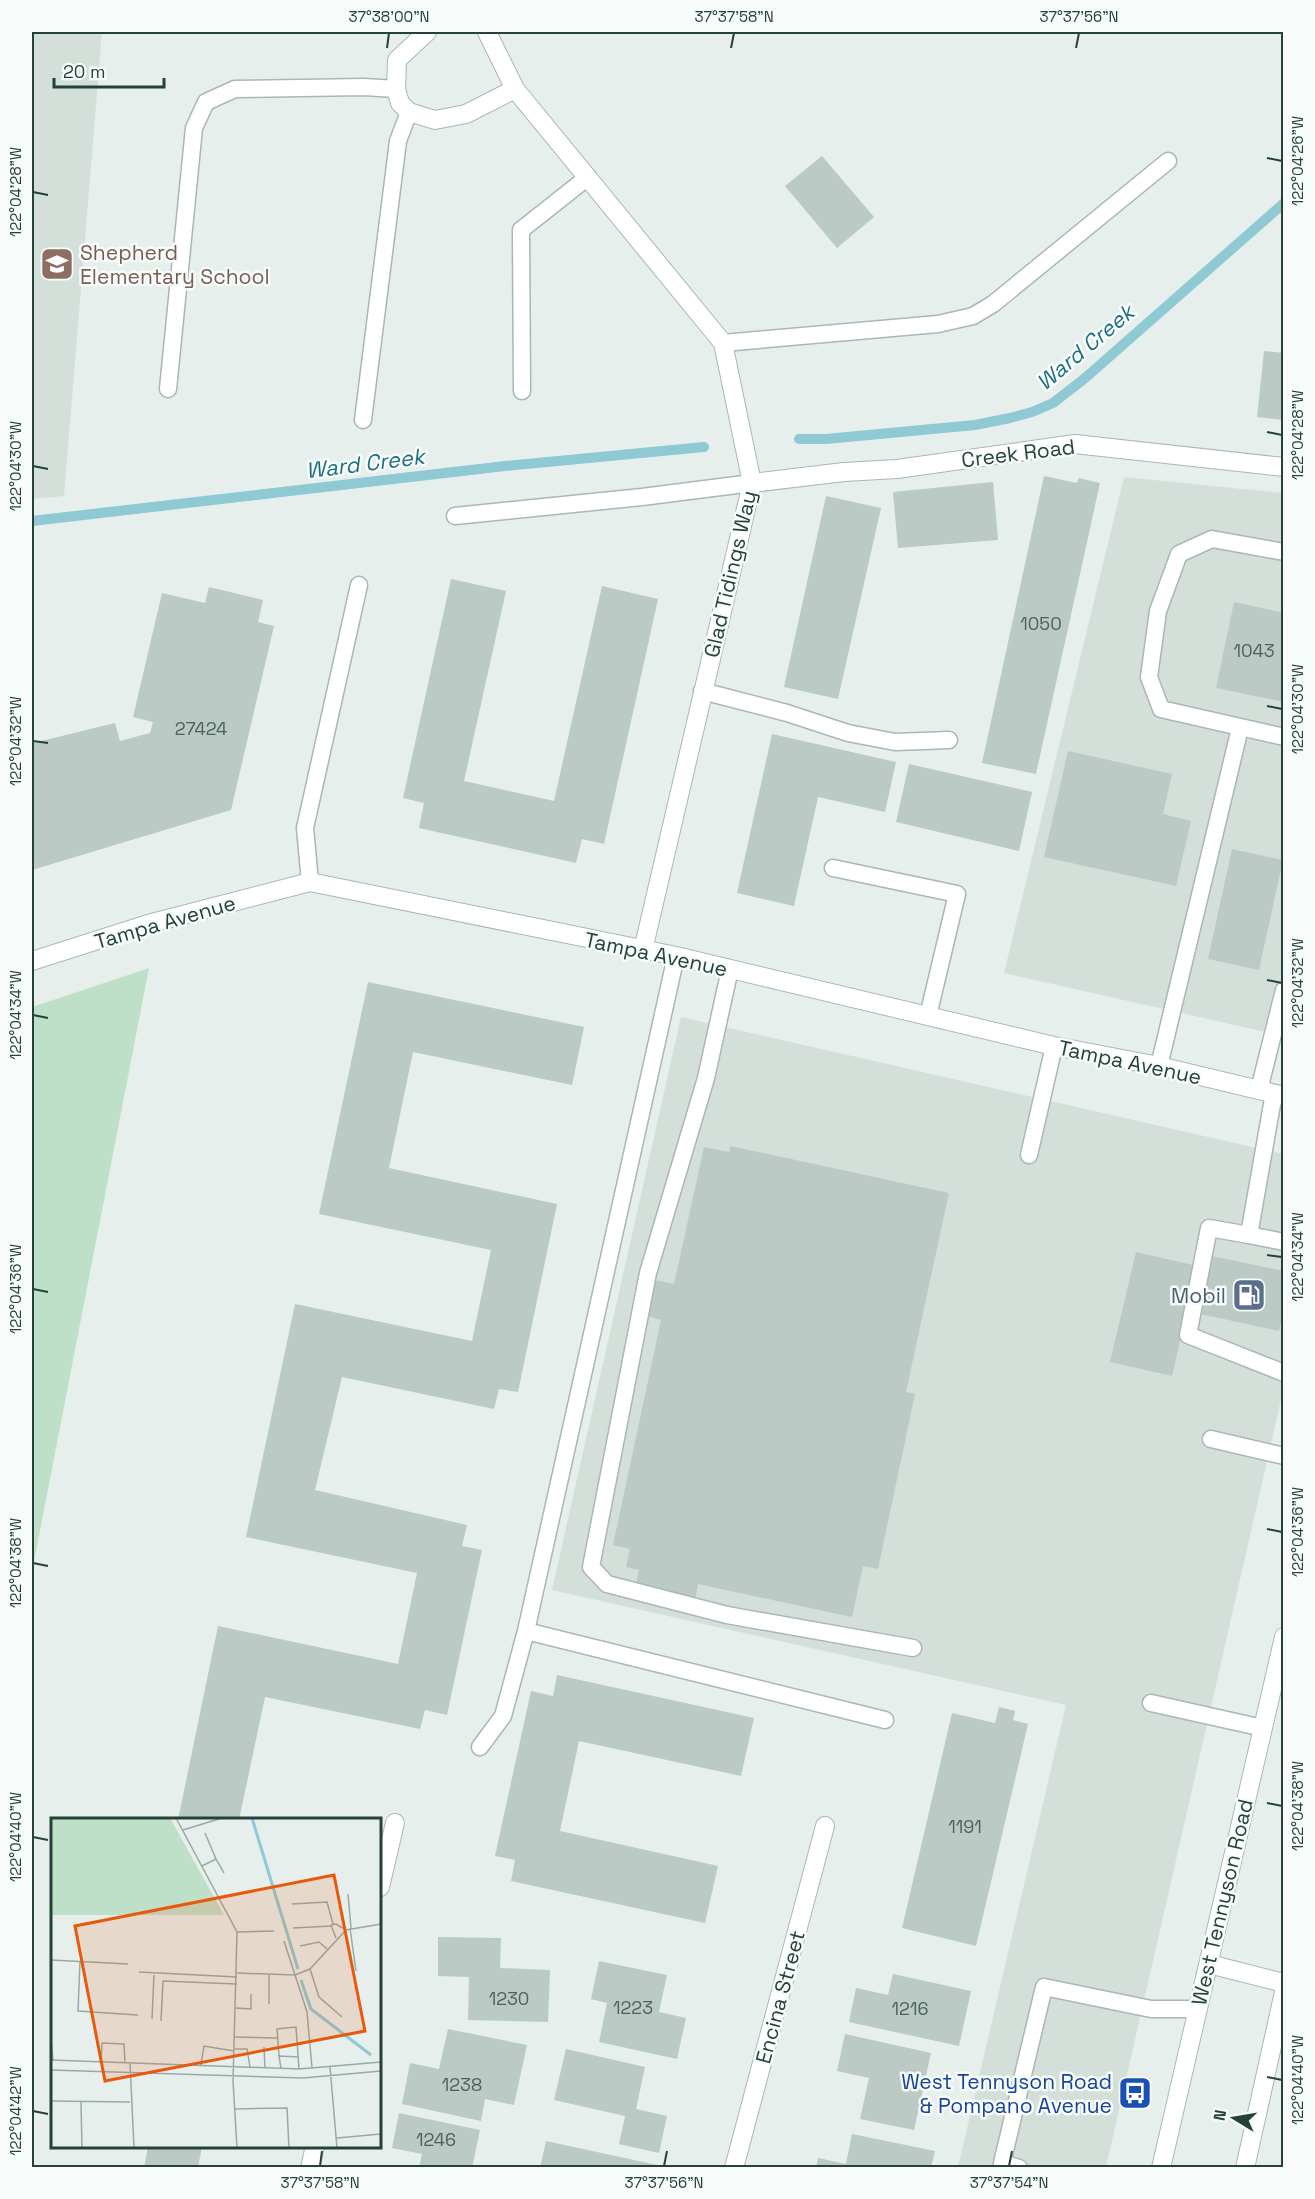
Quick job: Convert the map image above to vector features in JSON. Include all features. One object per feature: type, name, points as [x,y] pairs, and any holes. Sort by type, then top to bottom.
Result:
[{"type":"street","points":[[427,32],[397,60],[396,89],[400,103],[409,112],[435,120],[466,114],[515,88]]},
{"type":"street","name":"Glad Tidings Way","points":[[487,32],[515,88],[723,343],[752,483],[643,950]]},
{"type":"street","name":"Creek Road","points":[[752,483],[844,472],[897,469],[1075,444],[1284,467]]},
{"type":"street","name":"Tampa Avenue","points":[[32,961],[148,924],[310,882],[676,956],[1054,1046],[1159,1066],[1272,1093]]},
{"type":"street","name":"West Tennyson Road","points":[[1161,2168],[1284,1637]]},
{"type":"street","points":[[381,1883],[395,1823]]},
{"type":"street","name":"Encina Street","points":[[734,2168],[825,1826]]},
{"type":"street","points":[[1209,1964],[1284,1983]]},
{"type":"street","points":[[1245,2168],[1284,1992]]},
{"type":"street","points":[[310,2168],[315,2148]]},
{"type":"lane","points":[[168,388],[194,128],[206,102],[235,89],[364,87],[396,89]]},
{"type":"lane","points":[[363,420],[398,141],[409,112]]},
{"type":"lane","points":[[723,343],[938,324],[973,316],[993,304],[1168,161]]},
{"type":"lane","points":[[522,391],[521,230],[588,177]]},
{"type":"lane","points":[[455,516],[752,483]]},
{"type":"lane","points":[[1284,552],[1212,539],[1179,554],[1158,610],[1149,677],[1161,710],[1284,736]]},
{"type":"lane","points":[[310,882],[305,828],[359,585]]},
{"type":"lane","points":[[702,691],[867,737],[895,742],[949,740]]},
{"type":"lane","points":[[1159,1066],[1240,728]]},
{"type":"lane","points":[[833,868],[957,894],[928,1016]]},
{"type":"lane","points":[[480,1747],[503,1716],[526,1631],[676,956]]},
{"type":"lane","points":[[730,969],[706,1078],[648,1273],[591,1567],[607,1584],[727,1615],[913,1648]]},
{"type":"lane","points":[[1249,1235],[1272,1093],[1284,990]]},
{"type":"lane","points":[[1029,1155],[1054,1046]]},
{"type":"lane","points":[[1284,1242],[1209,1228],[1188,1335],[1284,1373]]},
{"type":"lane","points":[[1211,1439],[1284,1456]]},
{"type":"lane","points":[[526,1631],[885,1719]]},
{"type":"lane","points":[[1151,1703],[1263,1728]]},
{"type":"lane","points":[[1019,2168],[1002,2163],[1044,1987],[1151,2009],[1197,2008]]},
{"type":"shaded area","name":"Shepherd Elementary School","points":[[32,32],[102,32],[64,496],[32,499]]},
{"type":"shaded area","points":[[1124,477],[1283,493],[1283,1036],[1004,973]]},
{"type":"shaded area","points":[[681,1017],[1283,1154],[1283,1391],[1106,2167],[958,2167],[1066,1705],[552,1590]]},
{"type":"green space","points":[[149,968],[32,1572],[32,1007]]},
{"type":"building","points":[[822,156],[874,217],[837,248],[785,186]]},
{"type":"building","points":[[1264,351],[1284,353],[1284,420],[1257,417]]},
{"type":"building","points":[[1044,476],[1077,483],[1079,478],[1100,483],[1036,774],[982,763]]},
{"type":"building","points":[[993,482],[998,540],[898,548],[893,492]]},
{"type":"building","points":[[826,496],[881,508],[838,699],[784,687]]},
{"type":"building","points":[[451,579],[506,591],[464,781],[554,801],[602,586],[658,599],[604,844],[582,839],[576,863],[419,828],[424,803],[403,798]]},
{"type":"building","points":[[209,587],[263,600],[258,622],[274,626],[231,810],[32,870],[33,743],[115,723],[120,741],[150,733],[153,722],[133,717],[162,593],[205,603]]},
{"type":"building","points":[[1234,602],[1284,613],[1284,702],[1216,688]]},
{"type":"building","points":[[772,734],[896,762],[885,812],[818,797],[794,906],[737,893]]},
{"type":"building","points":[[1068,751],[1172,774],[1163,814],[1191,821],[1176,886],[1044,857]]},
{"type":"building","points":[[909,764],[1032,792],[1019,851],[896,822]]},
{"type":"building","points":[[1232,849],[1283,860],[1259,970],[1208,959]]},
{"type":"building","points":[[368,982],[584,1027],[572,1085],[413,1052],[389,1168],[557,1204],[518,1392],[499,1389],[494,1409],[342,1377],[315,1490],[467,1525],[462,1546],[482,1550],[447,1715],[425,1710],[420,1729],[265,1697],[239,1818],[178,1818],[218,1626],[398,1664],[417,1573],[246,1537],[295,1304],[472,1341],[491,1250],[319,1214]]},
{"type":"building","points":[[730,1146],[949,1193],[906,1392],[915,1394],[878,1569],[863,1566],[852,1617],[698,1584],[695,1601],[635,1587],[639,1570],[626,1567],[630,1549],[613,1545],[661,1320],[647,1316],[655,1280],[674,1284],[704,1147],[729,1152]]},
{"type":"building","points":[[1136,1252],[1197,1266],[1172,1376],[1110,1362]]},
{"type":"building","points":[[1207,1255],[1284,1271],[1284,1310],[1279,1331],[1196,1313]]},
{"type":"building","points":[[557,1675],[754,1718],[741,1776],[579,1741],[560,1831],[718,1866],[705,1923],[511,1881],[515,1860],[495,1856],[531,1691],[553,1696]]},
{"type":"building","points":[[999,1707],[1015,1711],[1013,1720],[1028,1724],[976,1946],[902,1928],[952,1713],[995,1723]]},
{"type":"building","points":[[438,1937],[501,1938],[500,1968],[550,1970],[548,2022],[468,2020],[469,1977],[438,1976]]},
{"type":"building","points":[[599,1961],[667,1975],[659,2012],[686,2018],[677,2059],[599,2042],[607,2003],[591,1999]]},
{"type":"building","points":[[893,1974],[971,1991],[959,2046],[849,2022],[856,1988],[888,1995]]},
{"type":"building","points":[[448,2029],[527,2045],[514,2105],[485,2099],[481,2121],[402,2104],[410,2063],[439,2069]]},
{"type":"building","points":[[845,2034],[931,2053],[914,2130],[860,2119],[869,2078],[837,2071]]},
{"type":"building","points":[[566,2049],[645,2067],[636,2109],[667,2116],[659,2153],[619,2144],[625,2116],[554,2100]]},
{"type":"building","points":[[399,2113],[480,2130],[472,2168],[419,2168],[422,2154],[392,2148]]},
{"type":"building","points":[[852,2134],[935,2151],[931,2168],[816,2168],[818,2158],[846,2164]]},
{"type":"building","points":[[546,2141],[657,2165],[657,2168],[540,2168]]},
{"type":"building","points":[[148,2148],[202,2148],[198,2168],[144,2168]]},
{"type":"waterway","name":"Ward Creek","points":[[799,439],[826,439],[975,425],[1032,412],[1053,403],[1084,379],[1284,203]]},
{"type":"waterway","name":"Ward Creek","points":[[32,521],[505,466],[704,447]]},
{"type":"place","name":"Shepherd Elementary School","points":[[57,264]]},
{"type":"place","name":"Mobil","points":[[1249,1295]]},
{"type":"place","name":"West Tennyson Road & Pompano Avenue","points":[[1135,2093]]}]
